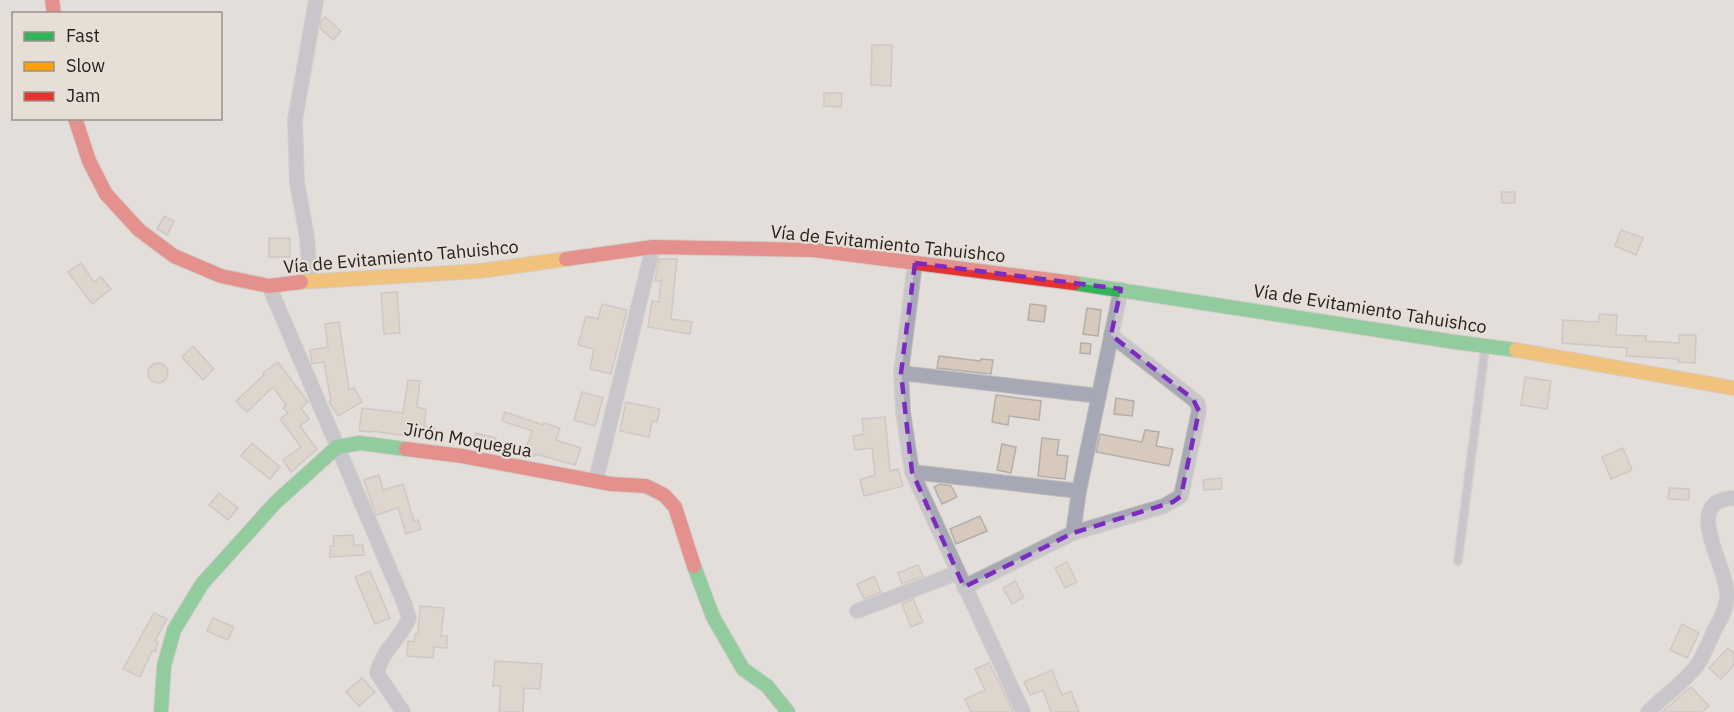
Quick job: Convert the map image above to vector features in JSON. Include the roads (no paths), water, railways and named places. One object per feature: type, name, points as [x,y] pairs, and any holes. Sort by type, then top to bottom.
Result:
[{"type":"main road","name":"Vía de Evitamiento Tahuishco","points":[[76,120],[89,161],[106,194],[139,230],[183,260],[221,276],[269,286],[309,281],[480,271],[653,247],[814,250],[1121,289],[1485,346],[1544,353],[1734,388]]},
{"type":"main road","name":"Jirón Moquegua","points":[[337,447],[360,443],[379,444],[462,456],[611,484],[646,486],[664,495],[675,507],[699,582],[713,617],[743,669],[767,686],[789,712]]},
{"type":"main road","points":[[161,712],[164,666],[174,630],[202,584],[275,503],[337,447]]},
{"type":"street","points":[[309,281],[307,237],[297,182],[295,120],[316,0]]},
{"type":"street","points":[[596,480],[653,247]]},
{"type":"street","points":[[915,263],[902,373],[903,412],[912,472],[1023,712]]},
{"type":"street","points":[[269,286],[409,618],[404,629],[380,660],[377,673],[403,712]]},
{"type":"street","points":[[1073,533],[1078,491],[1121,289]]},
{"type":"street","points":[[964,587],[1073,533],[1164,506],[1180,496],[1199,411],[1198,404],[1111,335]]},
{"type":"street","points":[[902,373],[1099,396]]},
{"type":"street","points":[[912,472],[1078,491]]},
{"type":"street","points":[[1648,712],[1697,666],[1725,609],[1726,582],[1708,529],[1707,518],[1715,502],[1734,498]]},
{"type":"street","points":[[857,611],[957,573]]},
{"type":"lane","points":[[1458,561],[1485,346]]}]
